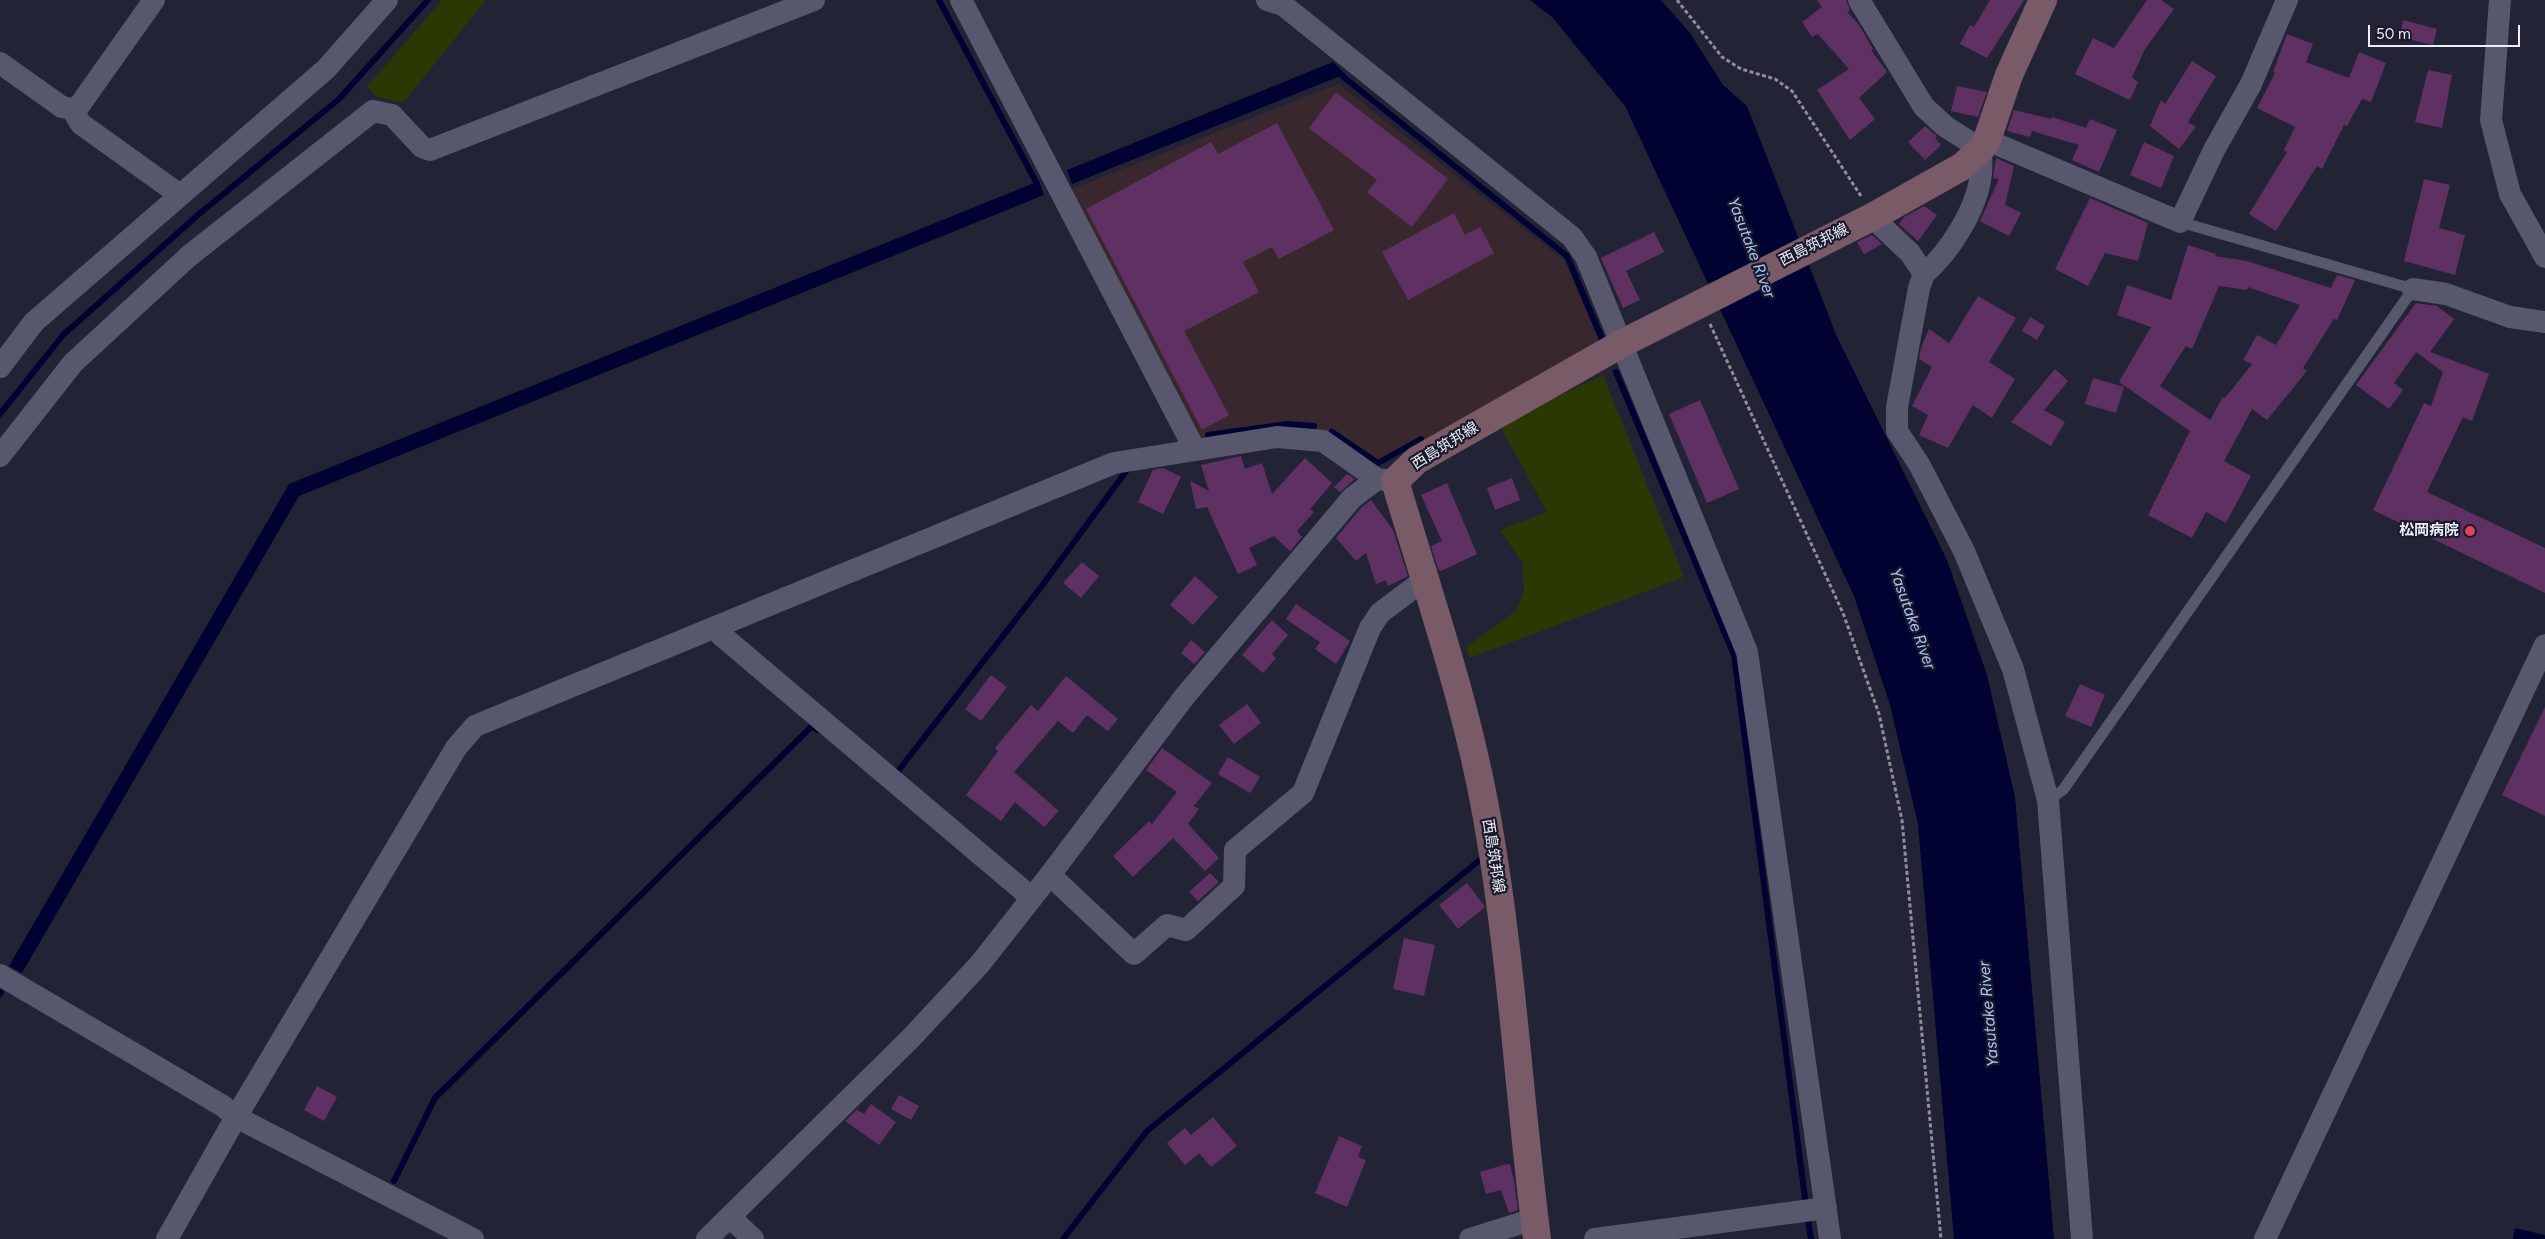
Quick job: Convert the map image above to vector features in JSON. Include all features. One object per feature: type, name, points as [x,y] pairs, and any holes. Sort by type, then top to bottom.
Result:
[{"type":"main road","name":"西島筑邦線","points":[[1535,1229],[1505,927],[1487,816],[1460,702],[1424,580],[1386,480],[1417,460],[1621,344],[1872,216],[1963,166],[1984,144],[2009,76],[2043,0]]},
{"type":"street","points":[[0,63],[62,107],[72,109],[79,106],[154,0]]},
{"type":"street","points":[[0,367],[34,322],[326,69],[387,0]]},
{"type":"street","points":[[0,456],[80,356],[189,256],[373,111],[392,115],[422,147],[430,150],[814,0]]},
{"type":"street","points":[[961,0],[1195,450]]},
{"type":"street","points":[[1267,0],[1283,5],[1572,238],[1586,257],[1747,652],[1830,1239]]},
{"type":"street","points":[[1859,0],[1924,107],[1946,127],[2180,222],[2214,150],[2251,84],[2287,0]]},
{"type":"street","points":[[2500,0],[2491,120],[2510,194],[2545,257]]},
{"type":"street","points":[[72,109],[81,124],[180,195]]},
{"type":"street","points":[[1984,144],[1981,174],[1966,220],[1940,260],[1924,274],[1918,288],[1897,408],[1898,431],[1919,464],[1964,551],[2009,660],[2048,800],[2082,1239]]},
{"type":"street","points":[[1872,216],[1910,253],[1924,274]]},
{"type":"street","points":[[2414,289],[2446,294],[2510,317],[2545,322]]},
{"type":"street","points":[[167,1239],[236,1117],[456,748],[475,726],[1114,463],[1278,437],[1323,441],[1386,480]]},
{"type":"street","points":[[707,1239],[910,1038],[979,965],[1050,875],[1185,696],[1352,498],[1386,480]]},
{"type":"street","points":[[1050,875],[1134,954],[1167,926],[1186,930],[1234,886],[1235,850],[1303,793],[1370,628],[1380,613],[1424,580]]},
{"type":"street","points":[[718,626],[721,635],[1032,898]]},
{"type":"street","points":[[2264,1239],[2545,645]]},
{"type":"street","points":[[0,975],[223,1106],[236,1117],[473,1239]]},
{"type":"street","points":[[1595,1239],[1826,1208]]},
{"type":"street","points":[[730,1217],[753,1239]]},
{"type":"street","points":[[1470,1239],[1535,1229]]},
{"type":"lane","points":[[2048,800],[2062,790],[2414,289],[2180,222]]},
{"type":"path","points":[[1677,0],[1722,56],[1741,70],[1775,79],[1792,91],[1872,216]]},
{"type":"path","points":[[1700,304],[1843,613],[1879,714],[1902,820],[1941,1239]]},
{"type":"shaded area","points":[[1338,84],[1565,261],[1601,346],[1378,465],[1326,432],[1200,438],[1070,190]]},
{"type":"green space","points":[[442,0],[486,0],[403,103],[377,97],[367,87]]},
{"type":"green space","points":[[1603,375],[1684,577],[1470,658],[1466,647],[1517,610],[1524,589],[1522,562],[1500,530],[1547,512],[1499,424]]},
{"type":"water","name":"Yasutake River","points":[[1530,0],[1661,0],[1690,33],[1723,85],[1747,106],[1837,337],[1947,560],[1987,675],[2015,797],[2054,1239],[1954,1239],[1918,824],[1890,705],[1854,596],[1625,106],[1552,17]]},
{"type":"water","points":[[1333,62],[1345,74],[1072,184],[1067,170]]},
{"type":"water","points":[[1039,181],[1044,195],[299,496],[22,973],[9,966],[289,484]]},
{"type":"water","points":[[2515,1228],[2545,1235],[2545,1239],[2513,1239]]},
{"type":"building","points":[[1817,0],[1846,0],[1850,10],[1847,12],[1859,25],[1873,49],[1871,50],[1887,72],[1859,98],[1875,119],[1850,140],[1817,90],[1849,69],[1818,34],[1812,37],[1802,22],[1822,7]]},
{"type":"building","points":[[1990,0],[2024,0],[1987,58],[1960,44],[1970,25],[1974,27]]},
{"type":"building","points":[[2147,0],[2161,0],[2174,9],[2145,49],[2132,77],[2138,82],[2130,100],[2075,74],[2093,38],[2114,48]]},
{"type":"building","points":[[2403,20],[2437,29],[2433,45],[2400,37]]},
{"type":"building","points":[[2287,34],[2313,44],[2306,62],[2349,78],[2359,52],[2386,63],[2371,102],[2362,99],[2347,126],[2344,125],[2322,169],[2317,166],[2276,231],[2249,214],[2287,152],[2284,150],[2295,127],[2257,108],[2275,73],[2273,72]]},
{"type":"building","points":[[2192,61],[2216,76],[2188,122],[2196,127],[2179,149],[2150,126],[2161,100],[2165,104]]},
{"type":"building","points":[[2428,70],[2452,75],[2442,128],[2415,122]]},
{"type":"building","points":[[1957,86],[1987,92],[1978,117],[1951,111]]},
{"type":"building","points":[[1336,92],[1448,179],[1412,227],[1367,192],[1377,180],[1309,128]]},
{"type":"building","points":[[2014,110],[2051,119],[2052,117],[2086,128],[2090,119],[2117,130],[2099,172],[2072,160],[2079,145],[2032,131],[2030,137],[2007,131]]},
{"type":"building","points":[[1277,123],[1334,230],[1279,259],[1272,247],[1243,262],[1259,292],[1184,331],[1229,415],[1202,430],[1086,209],[1211,142],[1218,154]]},
{"type":"building","points":[[1925,126],[1937,136],[1935,138],[1941,145],[1925,160],[1908,142]]},
{"type":"building","points":[[2144,142],[2174,156],[2161,188],[2130,175]]},
{"type":"building","points":[[1996,158],[2014,166],[2005,205],[2021,213],[2009,236],[1980,221],[1999,179],[1993,178]]},
{"type":"building","points":[[2424,179],[2450,185],[2439,228],[2465,235],[2455,275],[2404,261]]},
{"type":"building","points":[[2090,198],[2148,223],[2138,261],[2105,253],[2088,286],[2055,269]]},
{"type":"building","points":[[1924,206],[1937,215],[1918,241],[1899,224],[1904,217]]},
{"type":"building","points":[[1454,213],[1465,235],[1480,227],[1494,253],[1408,300],[1382,252]]},
{"type":"building","points":[[1654,232],[1664,252],[1626,271],[1640,300],[1623,308],[1601,258]]},
{"type":"building","points":[[1872,235],[1882,244],[1864,254],[1857,242]]},
{"type":"building","points":[[2188,245],[2216,254],[2215,256],[2247,261],[2331,288],[2337,275],[2355,280],[2337,320],[2334,319],[2303,368],[2307,371],[2267,420],[2252,409],[2224,461],[2251,476],[2226,523],[2206,512],[2192,538],[2148,515],[2190,431],[2119,382],[2151,327],[2117,315],[2127,285],[2171,300]],"holes":[[[2219,286],[2247,290],[2248,287],[2300,305],[2276,345],[2257,335],[2243,360],[2252,364],[2225,398],[2223,397],[2210,420],[2160,386],[2186,346],[2192,349]]]},
{"type":"building","points":[[1978,296],[2016,318],[1989,362],[2015,379],[1992,418],[1973,405],[1948,448],[1919,435],[1928,415],[1912,406],[1932,367],[1919,359],[1921,348],[1929,329],[1949,343]]},
{"type":"building","points":[[2416,303],[2437,306],[2454,319],[2430,352],[2489,374],[2472,421],[2463,417],[2427,492],[2545,548],[2545,593],[2373,510],[2424,403],[2431,406],[2443,372],[2416,352],[2394,383],[2403,390],[2389,409],[2356,385]]},
{"type":"building","points":[[2030,317],[2045,326],[2037,340],[2022,331]]},
{"type":"building","points":[[2055,369],[2068,381],[2044,410],[2065,422],[2051,446],[2011,422]]},
{"type":"building","points":[[2093,378],[2124,387],[2116,413],[2085,404]]},
{"type":"building","points":[[1700,400],[1739,489],[1707,503],[1669,414]]},
{"type":"building","points":[[1241,456],[1245,469],[1262,463],[1272,494],[1305,458],[1332,483],[1310,509],[1314,512],[1297,531],[1302,537],[1290,551],[1274,536],[1249,548],[1257,565],[1238,574],[1207,507],[1196,509],[1190,481],[1209,491],[1201,465]]},
{"type":"building","points":[[1163,468],[1181,477],[1163,514],[1138,502],[1153,470]]},
{"type":"building","points":[[1347,474],[1355,479],[1340,492],[1334,487]]},
{"type":"building","points":[[1512,478],[1520,500],[1495,510],[1487,488]]},
{"type":"building","points":[[1447,483],[1477,554],[1441,571],[1438,569],[1431,546],[1442,541],[1421,495]]},
{"type":"building","points":[[1371,500],[1393,530],[1408,576],[1388,586],[1386,580],[1376,584],[1366,553],[1356,561],[1336,538],[1361,508]]},
{"type":"building","points":[[1082,562],[1099,576],[1081,598],[1063,583]]},
{"type":"building","points":[[1195,576],[1218,597],[1193,625],[1170,605]]},
{"type":"building","points":[[1296,604],[1350,641],[1336,664],[1315,649],[1320,642],[1286,619]]},
{"type":"building","points":[[1272,620],[1288,635],[1272,654],[1276,658],[1263,673],[1242,655]]},
{"type":"building","points":[[1191,640],[1205,652],[1194,664],[1181,653]]},
{"type":"building","points":[[991,675],[1007,687],[981,721],[965,709]]},
{"type":"building","points":[[1066,676],[1118,719],[1108,731],[1087,715],[1073,733],[1058,721],[1014,772],[1059,811],[1044,827],[1015,802],[1001,821],[966,795],[998,751],[995,748],[1031,705],[1038,711]]},
{"type":"building","points":[[2080,684],[2105,695],[2091,727],[2065,716]]},
{"type":"building","points":[[1247,704],[1261,723],[1234,744],[1219,725]]},
{"type":"building","points":[[2545,707],[2545,816],[2502,795]]},
{"type":"building","points":[[1162,748],[1212,783],[1194,806],[1199,809],[1188,824],[1219,858],[1205,871],[1173,838],[1133,877],[1113,856],[1149,821],[1152,824],[1177,792],[1146,770]]},
{"type":"building","points":[[1228,757],[1260,777],[1250,793],[1218,774]]},
{"type":"building","points":[[1210,873],[1219,882],[1198,901],[1189,892]]},
{"type":"building","points":[[1467,883],[1485,907],[1458,929],[1439,905]]},
{"type":"building","points":[[1404,938],[1435,945],[1424,996],[1393,989]]},
{"type":"building","points":[[317,1086],[337,1097],[324,1121],[304,1110]]},
{"type":"building","points":[[899,1095],[919,1106],[911,1120],[891,1109]]},
{"type":"building","points":[[871,1104],[896,1122],[879,1145],[845,1121],[857,1110],[864,1114]]},
{"type":"building","points":[[1213,1117],[1237,1146],[1211,1167],[1199,1153],[1185,1165],[1167,1143],[1185,1128],[1191,1135]]},
{"type":"building","points":[[1339,1136],[1362,1146],[1358,1157],[1366,1160],[1347,1207],[1315,1193]]},
{"type":"building","points":[[1510,1164],[1518,1210],[1509,1213],[1501,1190],[1486,1194],[1480,1172]]},
{"type":"waterway","points":[[0,414],[63,335],[199,214],[339,99],[428,0]]},
{"type":"waterway","points":[[939,0],[1036,182]]},
{"type":"waterway","points":[[1341,75],[1567,256],[1602,339]]},
{"type":"waterway","points":[[1616,372],[1734,655],[1805,1198]]},
{"type":"waterway","points":[[1208,435],[1288,424],[1314,426]]},
{"type":"waterway","points":[[1332,432],[1378,463],[1421,439]]},
{"type":"waterway","points":[[898,771],[1041,587],[1127,470]]},
{"type":"waterway","points":[[394,1181],[435,1098],[812,726],[817,730]]},
{"type":"waterway","points":[[1063,1239],[1147,1131],[1481,859]]},
{"type":"waterway","points":[[1808,1220],[1811,1239]]},
{"type":"place","name":"松岡病院","points":[[2470,531]]}]
